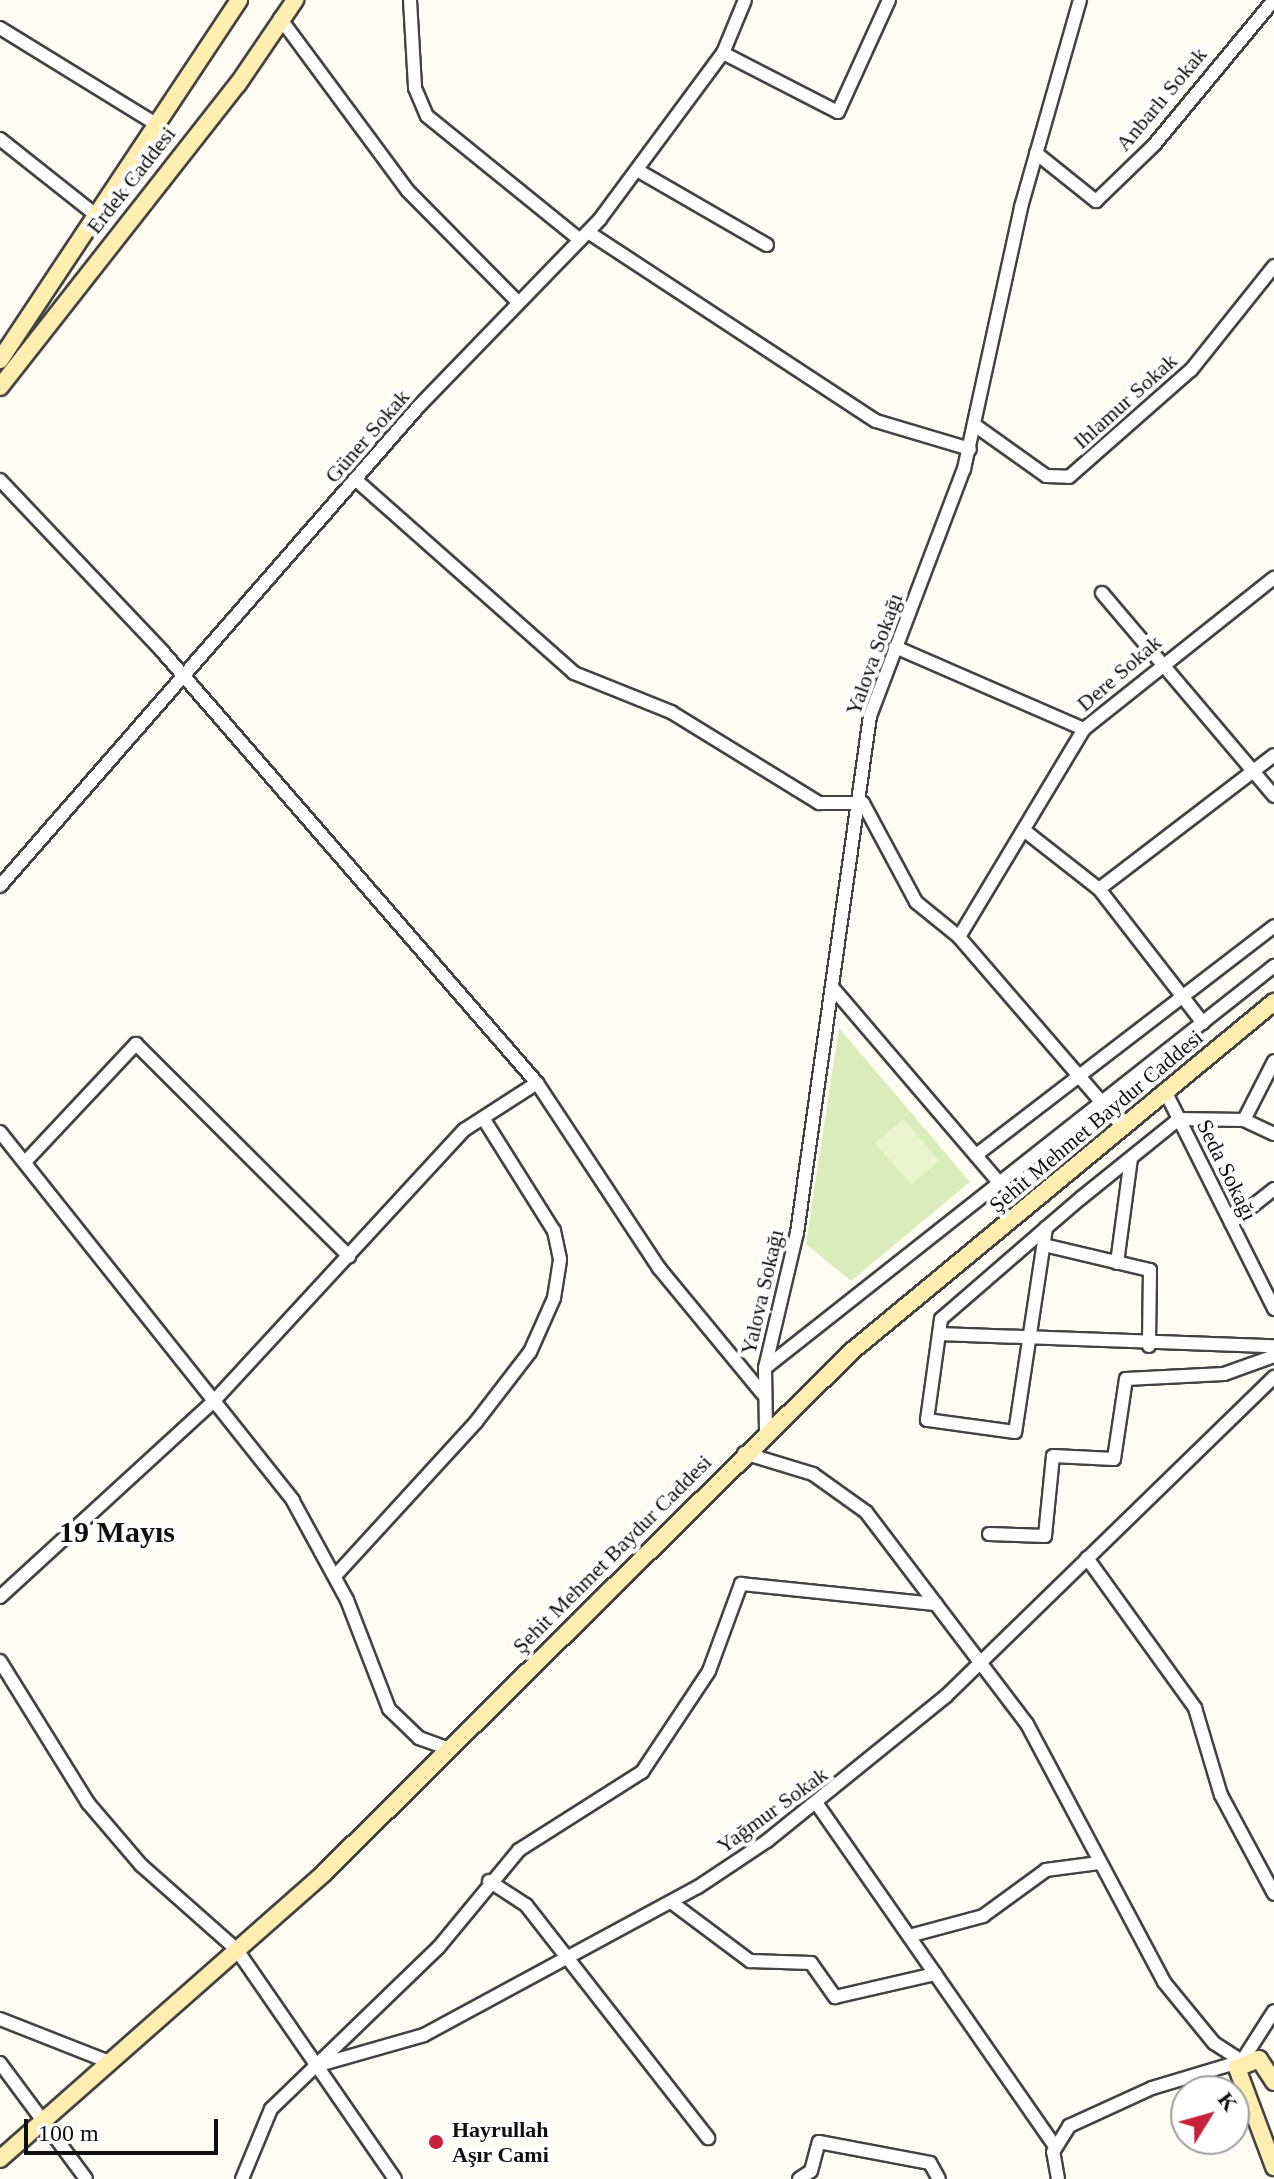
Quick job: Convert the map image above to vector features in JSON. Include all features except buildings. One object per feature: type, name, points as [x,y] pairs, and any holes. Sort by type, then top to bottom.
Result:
[{"type":"street","name":"Erdek Caddesi","points":[[0,360],[153,122],[239,0]]},
{"type":"street","name":"Erdek Caddesi","points":[[0,387],[238,84],[295,0]]},
{"type":"street","points":[[410,0],[415,88],[427,116],[584,236],[876,421],[970,449]]},
{"type":"street","name":"Güner Sokak","points":[[0,886],[356,480],[518,302],[584,236],[723,53],[745,0]]},
{"type":"street","points":[[723,53],[838,112],[889,0]]},
{"type":"street","name":"Yalova Sokağı","points":[[766,1431],[763,1394],[765,1368],[797,1233],[848,854],[863,803],[870,716],[970,449],[1036,153],[1080,0]]},
{"type":"street","name":"Anbarlı Sokak","points":[[1036,153],[1096,201],[1154,145],[1274,0]]},
{"type":"street","points":[[280,18],[408,191],[518,302]]},
{"type":"street","points":[[0,28],[153,122]]},
{"type":"street","points":[[0,139],[96,215]]},
{"type":"street","points":[[637,170],[767,245]]},
{"type":"street","name":"Ihlamur Sokak","points":[[976,426],[1046,476],[1069,477],[1191,370],[1274,266]]},
{"type":"street","points":[[0,480],[183,675],[537,1083],[659,1268],[763,1394]]},
{"type":"street","points":[[356,480],[574,673],[671,712],[819,803],[863,803],[916,902],[959,937],[1123,1127]]},
{"type":"street","name":"Dere Sokak","points":[[959,937],[1084,729],[1162,660],[1274,578]]},
{"type":"street","points":[[1102,593],[1162,660],[1274,796]]},
{"type":"street","points":[[895,647],[1084,729]]},
{"type":"street","points":[[1099,889],[1274,755]]},
{"type":"street","points":[[1025,831],[1099,889],[1203,1023]]},
{"type":"street","points":[[976,1155],[1274,926]]},
{"type":"street","points":[[765,1368],[1274,966]]},
{"type":"street","points":[[832,987],[1000,1184]]},
{"type":"street","name":"Şehit Mehmet Baydur Caddesi","points":[[0,2159],[237,1950],[449,1749],[766,1431],[1274,1002]]},
{"type":"street","points":[[26,1161],[136,1044],[349,1256]]},
{"type":"street","points":[[1244,1120],[1274,1061]]},
{"type":"street","points":[[0,1597],[212,1403],[483,1118],[537,1083]]},
{"type":"street","name":"Seda Sokağı","points":[[1165,1091],[1274,1309]]},
{"type":"street","points":[[335,1576],[476,1422],[530,1352],[554,1298],[560,1259],[554,1231],[483,1118]]},
{"type":"street","points":[[1046,1228],[1015,1432],[927,1420],[941,1319],[1046,1228],[1179,1119],[1244,1120],[1274,1134]]},
{"type":"street","points":[[0,1132],[26,1161],[212,1403],[293,1501],[335,1576],[389,1709],[419,1738],[449,1749]]},
{"type":"street","points":[[1117,1263],[1131,1158]]},
{"type":"street","points":[[1231,1223],[1274,1189]]},
{"type":"street","points":[[1044,1245],[1150,1270],[1149,1346]]},
{"type":"street","points":[[939,1334],[1032,1336],[1149,1346],[1274,1346]]},
{"type":"street","points":[[989,1534],[1045,1536],[1053,1456],[1114,1459],[1126,1379],[1224,1374],[1274,1356]]},
{"type":"street","name":"Yağmur Sokak","points":[[242,2179],[271,2109],[319,2065],[424,2035],[671,1902],[817,1804],[981,1663],[1087,1558],[1195,1462],[1274,1377]]},
{"type":"street","points":[[744,1453],[804,1470],[854,1501],[1027,1724],[1099,1863],[1177,2001],[1240,2069],[1274,2167]]},
{"type":"street","points":[[1087,1558],[1195,1708],[1221,1795],[1274,1894]]},
{"type":"street","points":[[319,2065],[438,1948],[489,1881],[540,1832],[612,1797],[642,1772],[709,1671],[741,1584],[936,1604]]},
{"type":"street","points":[[0,1661],[105,1825],[237,1950],[395,2179]]},
{"type":"street","points":[[817,1804],[1055,2146],[1058,2179]]},
{"type":"street","points":[[909,1936],[983,1916],[1046,1870],[1099,1863]]},
{"type":"street","points":[[489,1881],[520,1898],[708,2138]]},
{"type":"street","points":[[671,1902],[750,1961],[811,1963],[835,1997],[935,1974]]},
{"type":"street","points":[[1240,2069],[1274,2011]]},
{"type":"street","points":[[0,2019],[109,2062]]},
{"type":"street","points":[[0,2063],[86,2179]]},
{"type":"street","points":[[1055,2146],[1076,2121],[1240,2069],[1266,2065],[1274,2082]]},
{"type":"street","points":[[799,2179],[811,2171],[819,2142],[930,2163],[939,2179]]},
{"type":"green space","points":[[839,1028],[970,1182],[851,1281],[806,1244]]},
{"type":"green space","points":[[903,1119],[939,1161],[911,1185],[875,1143]]},
{"type":"place","name":"Hayrullah Aşır Cami","points":[[436,2142]]},
{"type":"district","name":"19 Mayıs","points":[[117,1532]]}]
